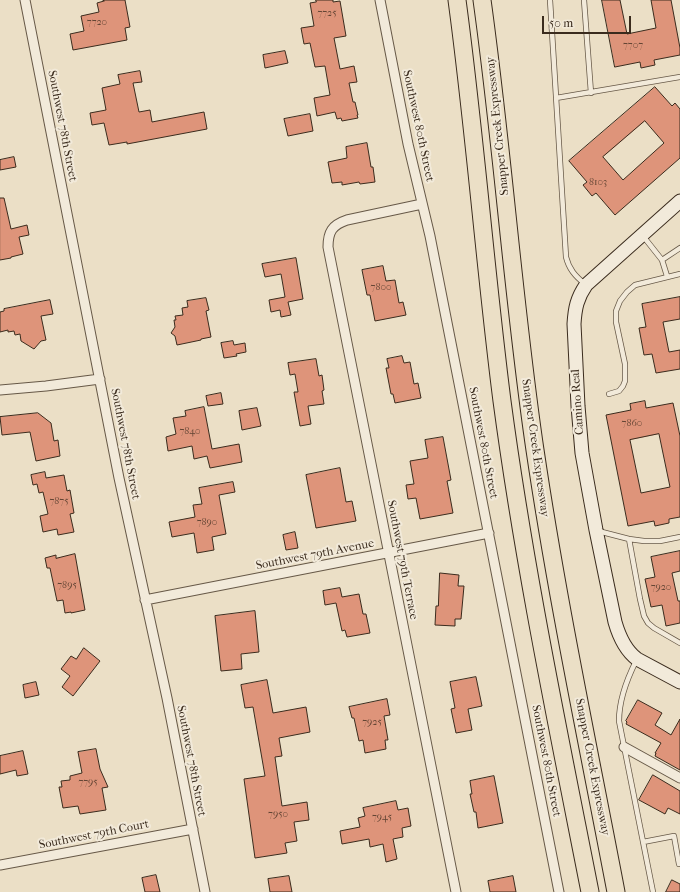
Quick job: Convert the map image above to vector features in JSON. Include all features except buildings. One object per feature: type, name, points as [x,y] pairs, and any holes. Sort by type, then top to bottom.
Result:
[{"type":"highway","name":"Snapper Creek Expressway","points":[[456,0],[468,83],[497,356],[509,451],[535,611],[590,892]]},
{"type":"highway","name":"Snapper Creek Expressway","points":[[482,0],[493,82],[520,336],[535,450],[561,607],[616,892]]},
{"type":"street","name":"Southwest 78th Street","points":[[25,0],[119,478],[167,698],[205,892]]},
{"type":"street","name":"Southwest 80th Street","points":[[380,0],[408,144],[430,236],[559,892]]},
{"type":"street","name":"Camino Real","points":[[637,659],[632,655],[618,633],[596,530],[582,453],[578,406],[574,313],[576,302],[586,285],[680,202]]},
{"type":"street","name":"Southwest 79th Terrace","points":[[422,204],[347,220],[337,224],[331,230],[328,240],[329,252],[456,892]]},
{"type":"street","points":[[0,390],[100,380]]},
{"type":"street","name":"Southwest 79th Avenue","points":[[145,600],[489,533]]},
{"type":"street","points":[[637,659],[680,682]]},
{"type":"street","points":[[624,747],[680,778]]},
{"type":"street","name":"Southwest 79th Court","points":[[0,865],[193,829]]},
{"type":"lane","points":[[550,0],[566,257],[568,266],[586,285]]},
{"type":"lane","points":[[584,0],[590,92]]},
{"type":"lane","points":[[556,98],[680,78]]},
{"type":"lane","points":[[642,235],[662,260],[667,276]]},
{"type":"lane","points":[[662,260],[680,248]]},
{"type":"lane","points":[[609,394],[619,391],[625,382],[625,364],[616,322],[616,311],[620,301],[635,285],[680,274]]},
{"type":"lane","points":[[596,530],[629,539],[644,541],[660,541],[680,537]]},
{"type":"lane","points":[[629,539],[644,616],[654,628],[679,642]]},
{"type":"lane","points":[[637,659],[620,706],[619,721],[653,892]]},
{"type":"lane","points":[[643,842],[674,836],[679,864]]}]
